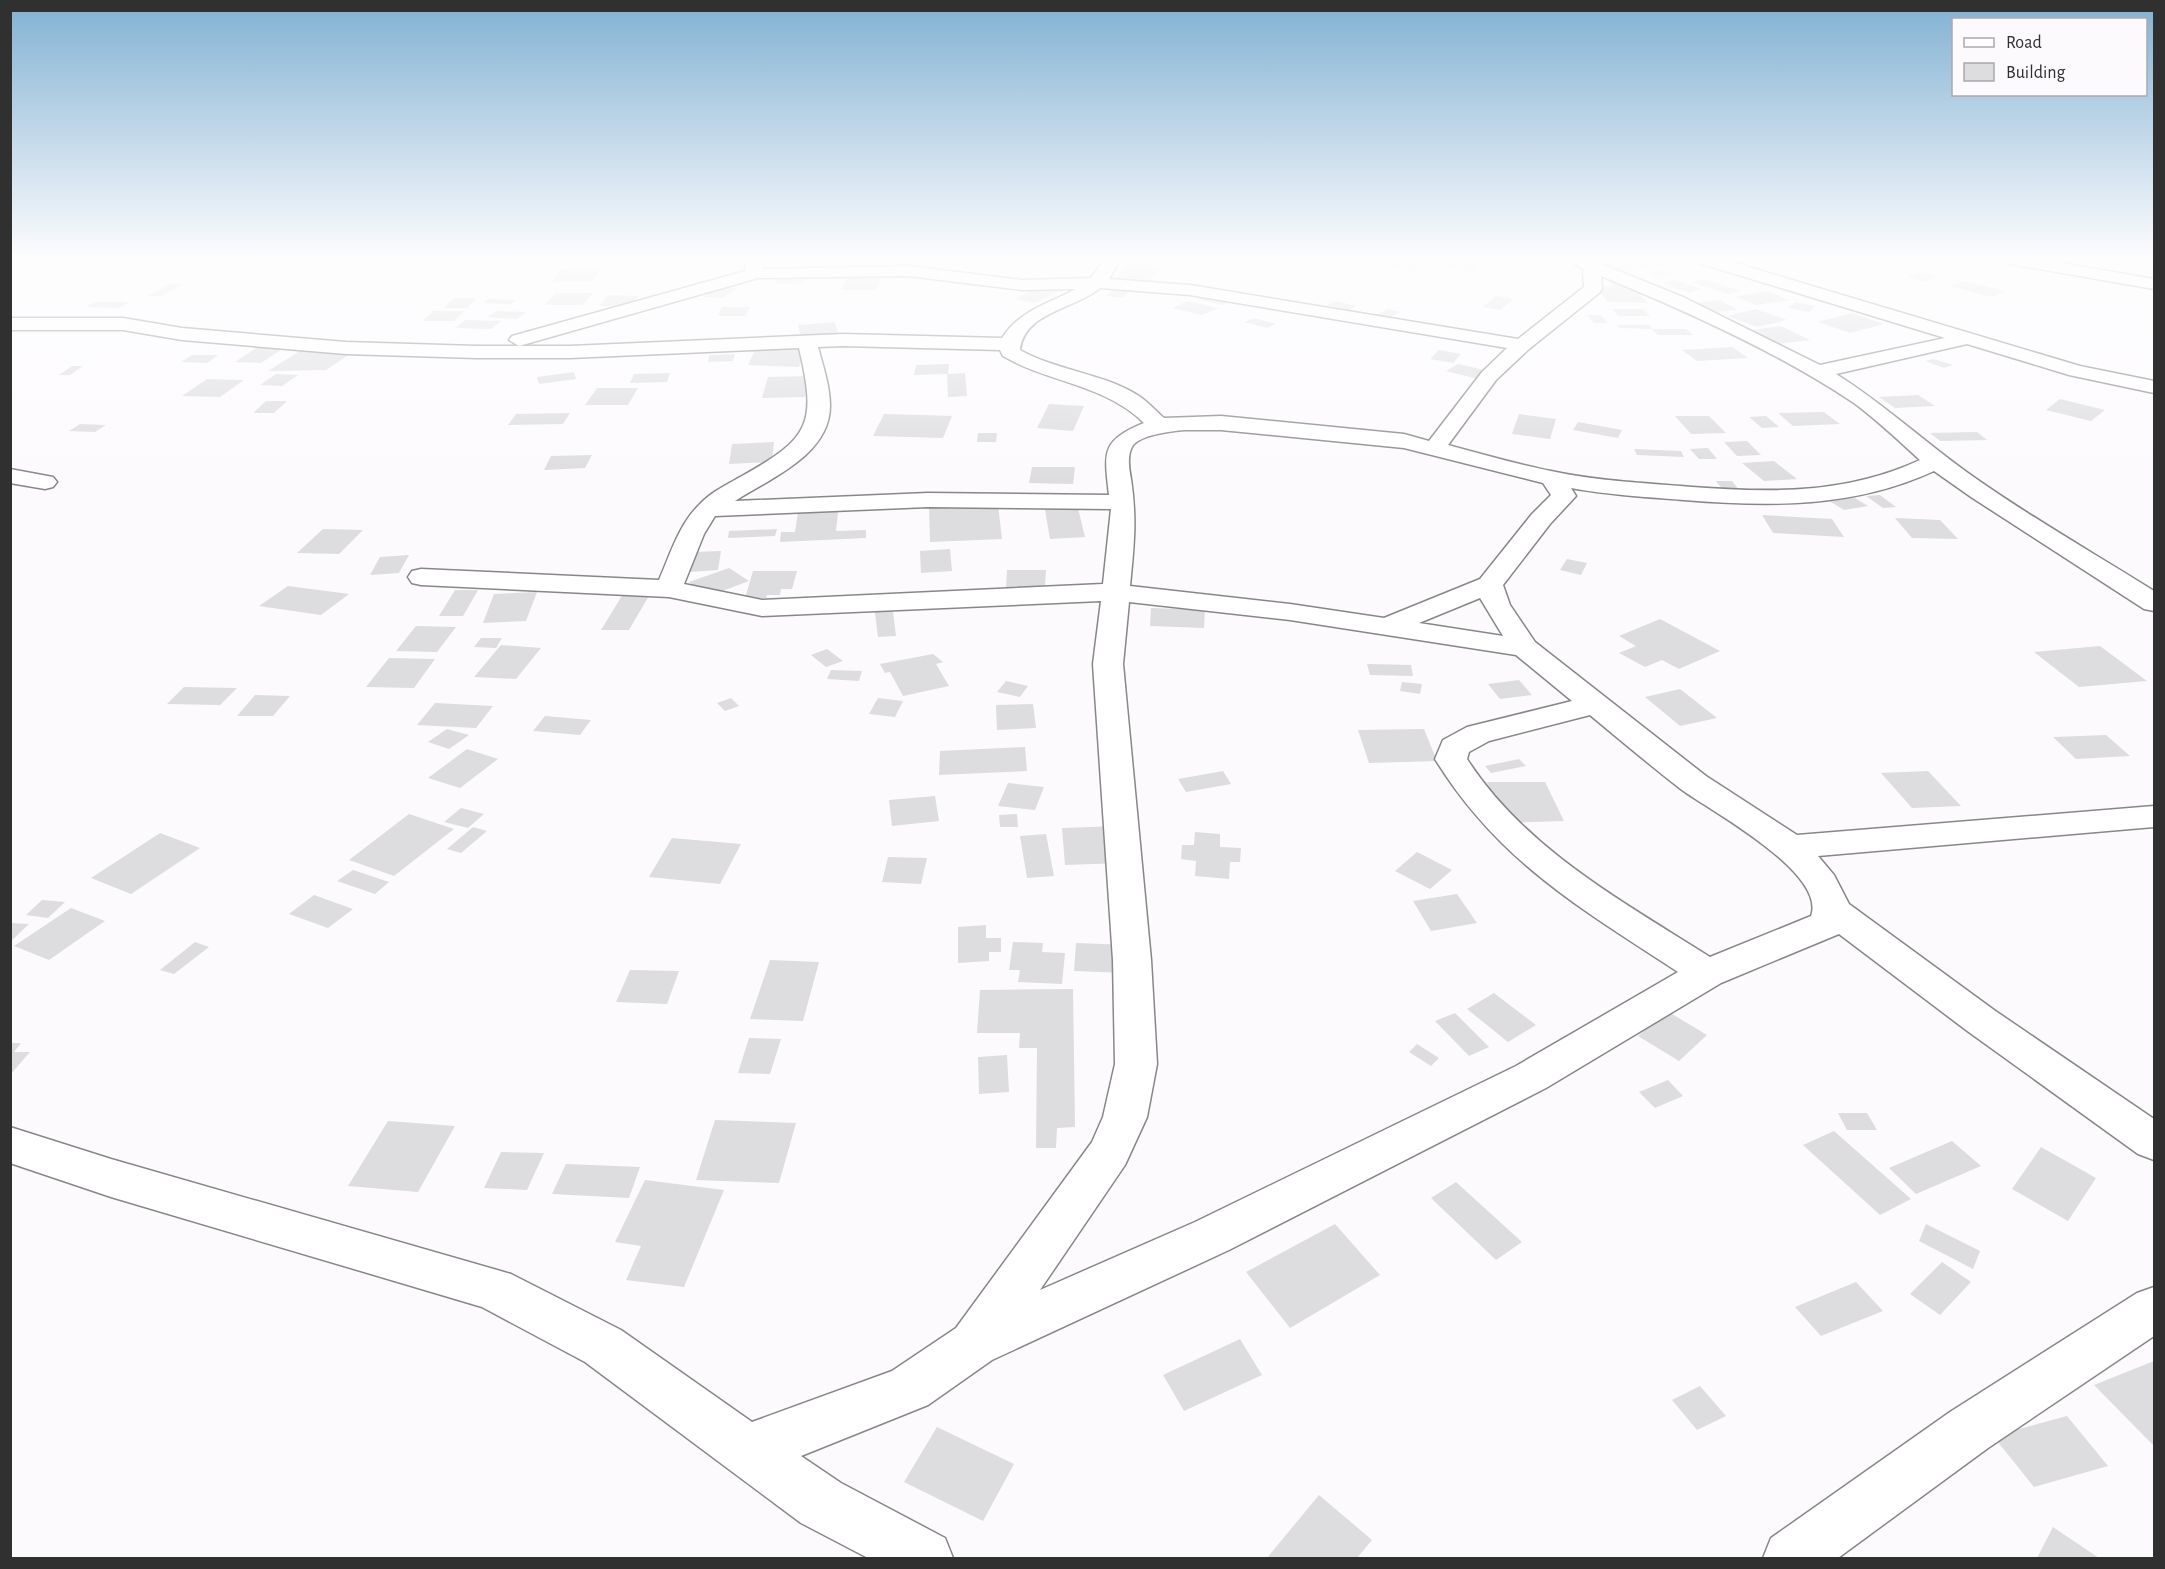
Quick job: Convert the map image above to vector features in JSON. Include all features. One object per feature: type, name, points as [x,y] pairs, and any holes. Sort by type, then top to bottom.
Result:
[{"type":"street","points":[[171,332],[345,348],[476,352],[570,352],[807,341],[1009,344]]},
{"type":"street","points":[[476,352],[540,332]]},
{"type":"street","points":[[1014,332],[1009,344],[1010,352],[1029,365],[1107,389],[1132,401],[1159,425]]},
{"type":"street","points":[[1447,332],[1522,345]]},
{"type":"street","points":[[1435,448],[1489,376],[1538,332]]},
{"type":"street","points":[[1739,332],[1818,372],[1863,400],[1936,461],[2047,536],[2154,603]]},
{"type":"street","points":[[1947,332],[2076,371],[2154,387]]},
{"type":"street","points":[[1818,372],[1965,339]]},
{"type":"street","points":[[669,590],[694,532],[708,509],[796,452],[813,433],[819,414],[807,341]]},
{"type":"street","points":[[974,1344],[1109,1152],[1125,1117],[1136,1064],[1132,960],[1108,664],[1114,592],[1122,539],[1123,502],[1117,462],[1120,447],[1127,438],[1159,425],[1231,424],[1384,439],[1435,448],[1558,487],[1606,487],[1746,498],[1815,496],[1859,490],[1906,475],[1936,461]]},
{"type":"street","points":[[10,476],[45,482]]},
{"type":"street","points":[[1385,627],[1489,585],[1541,519],[1558,487]]},
{"type":"street","points":[[708,509],[928,501],[1123,502]]},
{"type":"street","points":[[421,577],[669,590],[694,594],[727,604],[762,608],[1114,592],[1220,603],[1524,648]]},
{"type":"street","points":[[749,1449],[836,1418],[910,1388],[974,1344],[1212,1236],[1531,1077],[1707,973],[1827,924],[1832,910],[1828,895],[1816,875],[1790,847],[1694,783],[1524,648],[1496,605],[1489,585]]},
{"type":"street","points":[[1595,704],[1479,734],[1455,747],[1451,759],[1463,782],[1504,830],[1575,886],[1707,973]]},
{"type":"street","points":[[1790,847],[2154,816]]},
{"type":"street","points":[[1832,910],[1980,1020],[2154,1142]]},
{"type":"street","points":[[10,1145],[121,1181],[494,1289],[603,1346],[821,1503],[925,1558]]},
{"type":"street","points":[[1791,1558],[1969,1430],[2154,1309]]},
{"type":"building","points":[[800,332],[837,332],[838,335],[801,338]]},
{"type":"building","points":[[1655,332],[1690,332],[1693,335],[1658,335]]},
{"type":"building","points":[[1744,332],[1794,332],[1810,340],[1770,345]]},
{"type":"building","points":[[261,345],[287,346],[261,363],[235,362]]},
{"type":"building","points":[[306,347],[356,350],[326,370],[268,371]]},
{"type":"building","points":[[1732,347],[1748,358],[1697,361],[1682,350]]},
{"type":"building","points":[[755,350],[805,350],[799,367],[748,365]]},
{"type":"building","points":[[1439,350],[1461,354],[1453,363],[1430,359]]},
{"type":"building","points":[[735,354],[733,361],[708,362],[709,355]]},
{"type":"building","points":[[192,355],[218,355],[207,363],[181,362]]},
{"type":"building","points":[[1934,359],[1953,365],[1944,368],[1925,361]]},
{"type":"building","points":[[949,364],[948,374],[965,373],[967,396],[948,397],[947,374],[914,375],[916,365]]},
{"type":"building","points":[[1458,364],[1489,371],[1478,379],[1446,371]]},
{"type":"building","points":[[72,366],[83,366],[70,375],[59,375]]},
{"type":"building","points":[[574,372],[576,379],[539,384],[537,377]]},
{"type":"building","points":[[670,373],[667,382],[630,383],[634,374]]},
{"type":"building","points":[[276,374],[298,375],[282,386],[260,385]]},
{"type":"building","points":[[810,376],[805,397],[762,398],[768,377]]},
{"type":"building","points":[[207,379],[244,380],[220,397],[182,396]]},
{"type":"building","points":[[597,388],[638,388],[628,405],[585,405]]},
{"type":"building","points":[[1918,395],[1935,406],[1895,408],[1879,397]]},
{"type":"building","points":[[2060,399],[2105,410],[2091,421],[2046,410]]},
{"type":"building","points":[[266,401],[287,401],[274,413],[253,413]]},
{"type":"building","points":[[1049,404],[1084,406],[1073,431],[1037,428]]},
{"type":"building","points":[[1824,412],[1840,424],[1793,426],[1778,413]]},
{"type":"building","points":[[570,413],[563,424],[508,425],[516,414]]},
{"type":"building","points":[[884,414],[952,416],[943,438],[873,436]]},
{"type":"building","points":[[1519,414],[1556,419],[1550,439],[1512,434]]},
{"type":"building","points":[[1675,416],[1709,416],[1726,433],[1691,434]]},
{"type":"building","points":[[1766,416],[1779,427],[1762,428],[1749,417]]},
{"type":"building","points":[[1578,422],[1622,430],[1618,438],[1573,430]]},
{"type":"building","points":[[80,424],[106,425],[95,432],[69,431]]},
{"type":"building","points":[[1977,432],[1987,440],[1940,441],[1930,433]]},
{"type":"building","points":[[978,433],[997,433],[996,442],[977,442]]},
{"type":"building","points":[[1747,441],[1761,455],[1737,456],[1724,442]]},
{"type":"building","points":[[774,442],[772,462],[729,464],[732,444]]},
{"type":"building","points":[[1708,448],[1717,459],[1699,459],[1690,449]]},
{"type":"building","points":[[1634,449],[1681,451],[1684,457],[1637,455]]},
{"type":"building","points":[[592,455],[585,468],[544,470],[551,456]]},
{"type":"building","points":[[1774,461],[1797,479],[1764,481],[1742,463]]},
{"type":"building","points":[[1032,467],[1075,467],[1073,484],[1029,483]]},
{"type":"building","points":[[1716,481],[1732,481],[1739,490],[1723,490]]},
{"type":"building","points":[[1850,495],[1868,506],[1844,510],[1826,499]]},
{"type":"building","points":[[1880,495],[1896,507],[1883,508],[1866,496]]},
{"type":"building","points":[[839,504],[836,531],[866,530],[866,538],[780,542],[781,532],[795,532],[799,506]]},
{"type":"building","points":[[998,505],[1002,539],[930,542],[929,508]]},
{"type":"building","points":[[1078,508],[1085,537],[1050,539],[1045,510]]},
{"type":"building","points":[[1762,515],[1832,519],[1844,537],[1773,533]]},
{"type":"building","points":[[1895,518],[1940,520],[1958,539],[1912,538]]},
{"type":"building","points":[[323,529],[363,530],[339,554],[297,553]]},
{"type":"building","points":[[777,529],[775,536],[728,538],[729,531]]},
{"type":"building","points":[[950,549],[952,571],[921,573],[920,551]]},
{"type":"building","points":[[721,551],[718,570],[690,572],[693,552]]},
{"type":"building","points":[[409,555],[399,573],[370,575],[380,557]]},
{"type":"building","points":[[1567,559],[1587,563],[1581,575],[1560,570]]},
{"type":"building","points":[[729,568],[749,581],[709,596],[689,582]]},
{"type":"building","points":[[1007,570],[1046,570],[1045,587],[1006,588]]},
{"type":"building","points":[[753,571],[797,571],[792,589],[781,589],[780,595],[767,595],[766,598],[745,598]]},
{"type":"building","points":[[288,586],[349,594],[321,615],[259,606]]},
{"type":"building","points":[[455,590],[478,590],[463,616],[439,616]]},
{"type":"building","points":[[537,592],[526,621],[483,623],[494,594]]},
{"type":"building","points":[[623,594],[650,594],[629,630],[601,630]]},
{"type":"building","points":[[874,605],[924,609],[893,611],[896,636],[878,637]]},
{"type":"building","points":[[1151,608],[1205,610],[1204,628],[1150,626]]},
{"type":"building","points":[[1660,619],[1720,651],[1679,669],[1662,660],[1645,667],[1619,653],[1636,646],[1619,636]]},
{"type":"building","points":[[416,626],[456,627],[437,652],[396,651]]},
{"type":"building","points":[[481,638],[502,638],[496,648],[474,647]]},
{"type":"building","points":[[501,645],[541,648],[516,679],[474,677]]},
{"type":"building","points":[[2100,646],[2147,681],[2079,687],[2034,652]]},
{"type":"building","points":[[827,649],[843,661],[826,667],[811,655]]},
{"type":"building","points":[[933,654],[943,662],[936,664],[949,686],[903,696],[890,672],[885,673],[880,664]]},
{"type":"building","points":[[389,658],[435,659],[414,688],[366,687]]},
{"type":"building","points":[[1367,664],[1411,665],[1413,676],[1370,675]]},
{"type":"building","points":[[831,670],[862,671],[859,681],[827,679]]},
{"type":"building","points":[[1519,680],[1532,695],[1500,699],[1488,684]]},
{"type":"building","points":[[1006,681],[1028,686],[1020,697],[997,692]]},
{"type":"building","points":[[1402,682],[1422,684],[1420,694],[1400,691]]},
{"type":"building","points":[[184,687],[237,688],[220,705],[167,704]]},
{"type":"building","points":[[1680,689],[1717,718],[1680,726],[1645,697]]},
{"type":"building","points":[[255,695],[290,696],[273,716],[237,716]]},
{"type":"building","points":[[731,698],[739,706],[725,711],[717,703]]},
{"type":"building","points":[[878,698],[903,701],[895,717],[869,714]]},
{"type":"building","points":[[435,703],[493,706],[476,728],[417,725]]},
{"type":"building","points":[[1033,704],[1036,728],[997,730],[996,705]]},
{"type":"building","points":[[545,716],[591,720],[580,735],[533,731]]},
{"type":"building","points":[[447,729],[469,735],[449,749],[428,742]]},
{"type":"building","points":[[1424,729],[1437,761],[1369,763],[1358,730]]},
{"type":"building","points":[[2106,735],[2130,756],[2076,759],[2053,737]]},
{"type":"building","points":[[1025,747],[1027,771],[939,775],[940,751]]},
{"type":"building","points":[[467,749],[498,759],[460,788],[428,778]]},
{"type":"building","points":[[1519,759],[1526,766],[1491,773],[1485,766]]},
{"type":"building","points":[[1223,771],[1231,784],[1186,792],[1178,779]]},
{"type":"building","points":[[1928,771],[1961,806],[1912,808],[1881,773]]},
{"type":"building","points":[[1487,782],[1545,782],[1564,821],[1504,823]]},
{"type":"building","points":[[1008,783],[1044,787],[1035,810],[998,806]]},
{"type":"building","points":[[935,796],[939,821],[892,826],[889,800]]},
{"type":"building","points":[[461,808],[484,814],[468,828],[444,822]]},
{"type":"building","points":[[409,814],[454,829],[394,876],[349,860]]},
{"type":"building","points":[[1017,814],[1018,827],[1000,827],[999,815]]},
{"type":"building","points":[[1117,826],[1122,863],[1065,865],[1062,828]]},
{"type":"building","points":[[473,827],[487,831],[461,853],[447,849]]},
{"type":"building","points":[[1195,832],[1220,834],[1220,847],[1241,848],[1240,862],[1230,862],[1229,879],[1195,876],[1196,861],[1181,859],[1182,845],[1194,845]]},
{"type":"building","points":[[160,833],[200,848],[131,894],[91,878]]},
{"type":"building","points":[[1046,834],[1054,876],[1027,878],[1020,836]]},
{"type":"building","points":[[672,838],[741,844],[720,884],[649,877]]},
{"type":"building","points":[[1417,852],[1452,870],[1430,889],[1395,871]]},
{"type":"building","points":[[888,857],[927,858],[921,884],[882,882]]},
{"type":"building","points":[[353,870],[389,882],[375,894],[337,881]]},
{"type":"building","points":[[1457,894],[1477,923],[1431,931],[1413,901]]},
{"type":"building","points":[[314,895],[353,909],[328,928],[289,914]]},
{"type":"building","points":[[42,900],[65,902],[48,918],[26,915]]},
{"type":"building","points":[[71,908],[105,921],[49,960],[14,946]]},
{"type":"building","points":[[10,923],[29,924],[10,942]]},
{"type":"building","points":[[986,925],[986,938],[1001,938],[1001,952],[989,952],[989,961],[958,963],[958,927]]},
{"type":"building","points":[[195,942],[209,947],[174,974],[160,970]]},
{"type":"building","points":[[1013,942],[1043,943],[1042,952],[1065,953],[1062,984],[1018,982],[1020,970],[1009,970]]},
{"type":"building","points":[[1076,943],[1128,945],[1126,973],[1074,971]]},
{"type":"building","points":[[770,960],[819,962],[803,1021],[750,1019]]},
{"type":"building","points":[[630,970],[679,971],[667,1004],[616,1002]]},
{"type":"building","points":[[1073,989],[1075,1127],[1057,1128],[1056,1148],[1036,1148],[1037,1048],[1019,1048],[1020,1033],[977,1033],[980,990]]},
{"type":"building","points":[[1494,993],[1536,1025],[1508,1042],[1467,1009]]},
{"type":"building","points":[[1667,1011],[1707,1035],[1679,1061],[1638,1036]]},
{"type":"building","points":[[1455,1013],[1489,1047],[1469,1056],[1435,1021]]},
{"type":"building","points":[[749,1038],[781,1039],[770,1074],[738,1073]]},
{"type":"building","points":[[10,1043],[21,1043],[14,1052],[30,1052],[10,1075]]},
{"type":"building","points":[[1417,1044],[1439,1058],[1431,1066],[1409,1052]]},
{"type":"building","points":[[1007,1055],[1009,1092],[979,1094],[978,1057]]},
{"type":"building","points":[[1668,1080],[1683,1096],[1655,1108],[1639,1092]]},
{"type":"building","points":[[1838,1113],[1867,1113],[1877,1130],[1847,1130]]},
{"type":"building","points":[[715,1120],[796,1123],[779,1183],[696,1180]]},
{"type":"building","points":[[388,1121],[455,1126],[418,1192],[348,1186]]},
{"type":"building","points":[[1834,1131],[1911,1199],[1880,1215],[1803,1145]]},
{"type":"building","points":[[1952,1141],[1981,1166],[1916,1194],[1889,1168]]},
{"type":"building","points":[[2041,1147],[2096,1178],[2068,1221],[2012,1189]]},
{"type":"building","points":[[501,1152],[544,1153],[527,1190],[484,1188]]},
{"type":"building","points":[[566,1164],[640,1167],[629,1198],[552,1194]]},
{"type":"building","points":[[645,1180],[724,1190],[684,1287],[626,1280],[641,1246],[615,1242]]},
{"type":"building","points":[[1456,1182],[1522,1242],[1496,1260],[1431,1198]]},
{"type":"building","points":[[1335,1224],[1380,1275],[1290,1328],[1246,1272]]},
{"type":"building","points":[[1926,1224],[1980,1251],[1973,1269],[1919,1241]]},
{"type":"building","points":[[1942,1262],[1971,1282],[1940,1315],[1910,1294]]},
{"type":"building","points":[[1856,1282],[1883,1311],[1821,1336],[1795,1307]]},
{"type":"building","points":[[1240,1339],[1262,1375],[1184,1411],[1163,1375]]},
{"type":"building","points":[[2154,1361],[2154,1446],[2094,1385]]},
{"type":"building","points":[[1700,1386],[1726,1416],[1697,1430],[1672,1400]]},
{"type":"building","points":[[2067,1416],[2108,1466],[2034,1487],[1993,1436]]},
{"type":"building","points":[[937,1427],[1014,1464],[983,1521],[904,1482]]},
{"type":"building","points":[[1319,1495],[1372,1540],[1357,1558],[1267,1558]]},
{"type":"building","points":[[2053,1527],[2099,1558],[2037,1558]]}]
